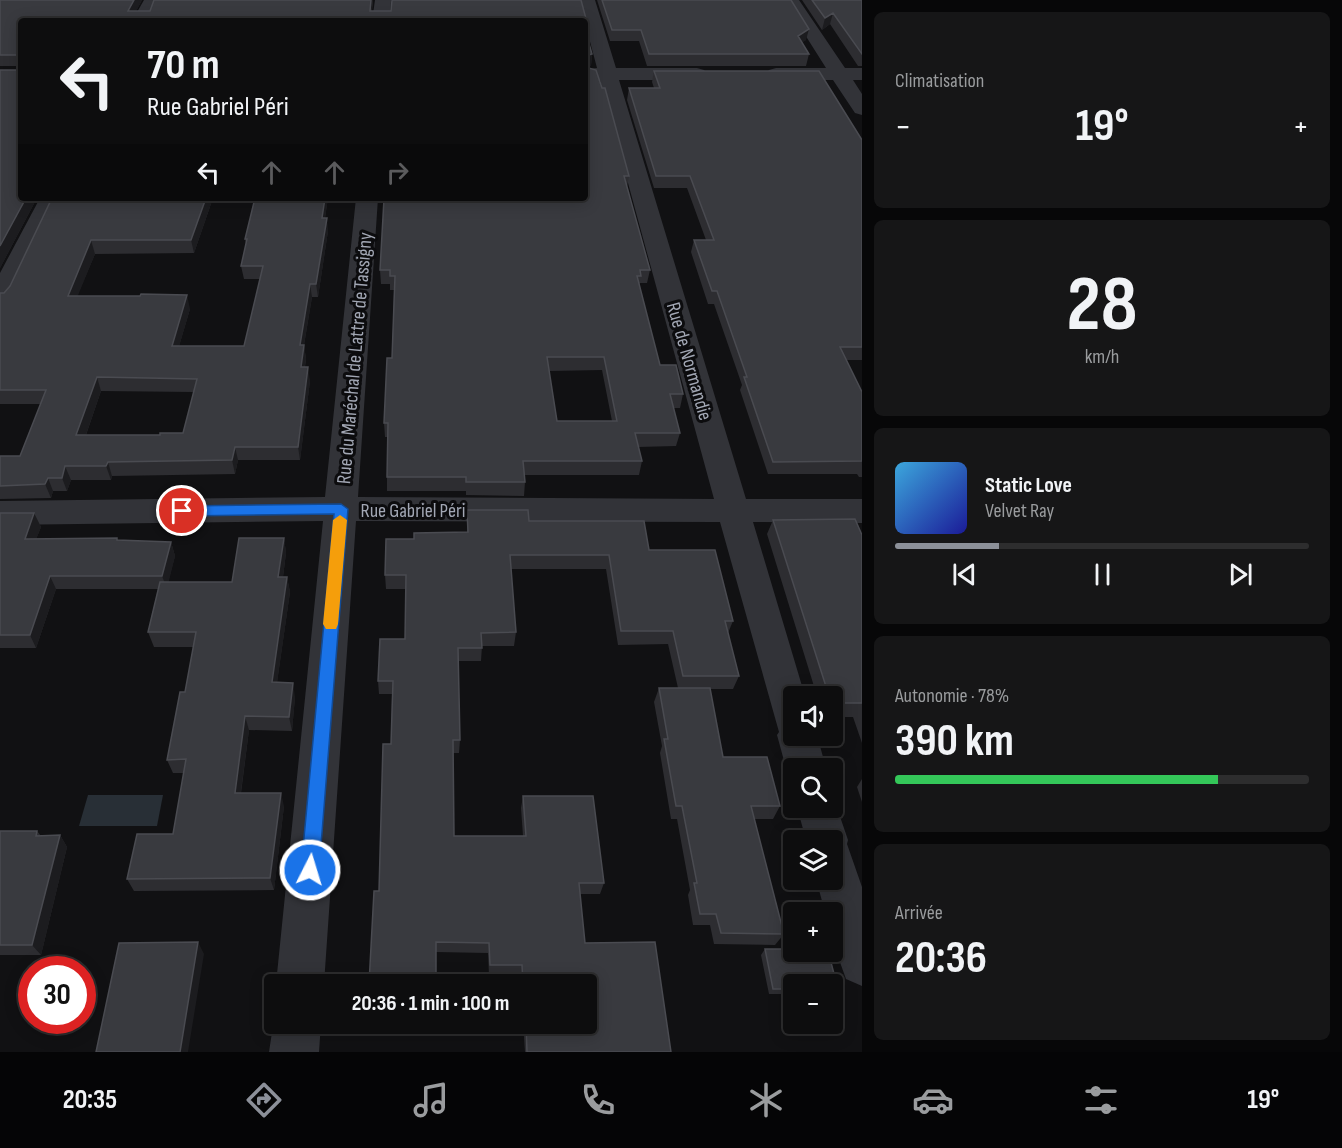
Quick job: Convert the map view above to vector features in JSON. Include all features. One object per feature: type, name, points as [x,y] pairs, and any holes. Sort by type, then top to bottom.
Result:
[{"type":"street","points":[[143,18],[152,0]]},
{"type":"street","points":[[381,18],[383,0]]},
{"type":"street","name":"Rue de Normandie","points":[[587,0],[596,74],[733,512],[783,686]]},
{"type":"street","points":[[791,0],[862,109]]},
{"type":"street","points":[[596,74],[712,74]]},
{"type":"street","points":[[758,74],[862,74]]},
{"type":"street","points":[[0,298],[49,201]]},
{"type":"street","name":"Rue du Maréchal de Lattre de Tassigny","points":[[301,974],[367,201]]},
{"type":"street","name":"Rue Gabriel Péri","points":[[0,513],[341,509],[862,511]]},
{"type":"street","points":[[841,890],[862,963]]},
{"type":"street","points":[[294,1052],[296,1034]]},
{"type":"shaded area","points":[[88,795],[163,795],[157,826],[79,826]]},
{"type":"building","points":[[0,0],[134,0],[128,11],[150,11],[154,0],[371,0],[370,11],[391,11],[392,0],[581,0],[586,18],[18,18],[18,55],[0,55]]},
{"type":"building","points":[[602,0],[791,0],[809,29],[798,36],[809,54],[649,54],[641,30],[612,30]]},
{"type":"building","points":[[812,0],[862,0],[862,54],[833,13],[825,18]]},
{"type":"building","points":[[588,40],[592,54],[588,55]]},
{"type":"building","points":[[588,68],[596,70],[602,88],[605,88],[629,176],[624,176],[650,270],[640,270],[641,276],[637,276],[660,365],[676,365],[683,394],[670,394],[680,433],[635,433],[642,461],[523,461],[525,482],[466,482],[466,477],[387,477],[388,423],[384,423],[387,358],[392,358],[395,276],[390,276],[390,270],[380,270],[384,201],[588,201]],"holes":[[[547,357],[604,357],[617,421],[557,421]]]},
{"type":"building","points":[[0,70],[18,70],[18,201],[24,201],[0,246]]},
{"type":"building","points":[[654,71],[819,71],[862,140],[862,347],[840,347],[862,392],[862,461],[773,462],[717,291],[712,291],[694,240],[714,240],[690,176],[656,176],[629,88],[660,88]]},
{"type":"building","points":[[51,201],[205,201],[191,240],[91,240],[68,296],[187,295],[172,346],[244,346],[263,266],[241,266],[254,201],[325,201],[322,218],[327,218],[316,284],[310,284],[300,345],[304,345],[301,367],[308,367],[298,447],[235,447],[232,460],[108,462],[106,466],[65,466],[62,478],[48,478],[45,484],[0,486],[0,456],[20,456],[46,390],[0,390],[0,293],[4,293],[10,286]],"holes":[[[97,377],[197,379],[183,433],[160,433],[160,435],[76,435]]]},
{"type":"building","points":[[467,510],[528,510],[529,521],[644,521],[649,550],[715,550],[733,621],[725,621],[739,676],[683,676],[673,631],[621,631],[609,555],[510,555],[516,632],[481,633],[482,648],[458,648],[460,740],[453,740],[454,836],[526,836],[523,796],[593,796],[604,883],[579,883],[585,943],[655,942],[671,1052],[527,1052],[526,1034],[597,1034],[597,974],[522,974],[522,965],[490,965],[489,943],[436,942],[436,974],[370,974],[374,891],[379,891],[383,744],[391,744],[393,681],[378,681],[380,639],[405,639],[406,575],[385,575],[386,539],[414,539],[414,533],[468,532]]},
{"type":"building","points":[[0,513],[34,513],[25,539],[117,538],[117,540],[171,542],[162,576],[50,576],[30,635],[0,635]]},
{"type":"building","points":[[855,519],[862,535],[862,703],[843,703],[843,686],[826,686],[773,520]]},
{"type":"building","points":[[239,538],[284,538],[278,577],[287,577],[272,682],[293,683],[289,717],[245,716],[235,793],[281,793],[270,878],[127,879],[137,834],[173,834],[186,759],[167,760],[180,692],[185,692],[196,632],[148,632],[160,582],[232,582]]},
{"type":"building","points":[[659,688],[710,688],[723,757],[767,757],[780,806],[751,806],[783,934],[721,933],[716,914],[700,914],[694,883],[697,883],[682,806],[676,806],[664,739],[668,739]]},
{"type":"building","points":[[0,831],[37,831],[36,836],[60,835],[32,945],[0,945]]},
{"type":"building","points":[[198,942],[180,1052],[96,1052],[119,943]]},
{"type":"building","points":[[765,949],[783,949],[783,962],[831,962],[834,974],[783,974],[783,989],[773,989]]},
{"type":"slow traffic","points":[[331,624],[340,520]]},
{"type":"route","points":[[182,511],[341,509],[310,870]]}]
